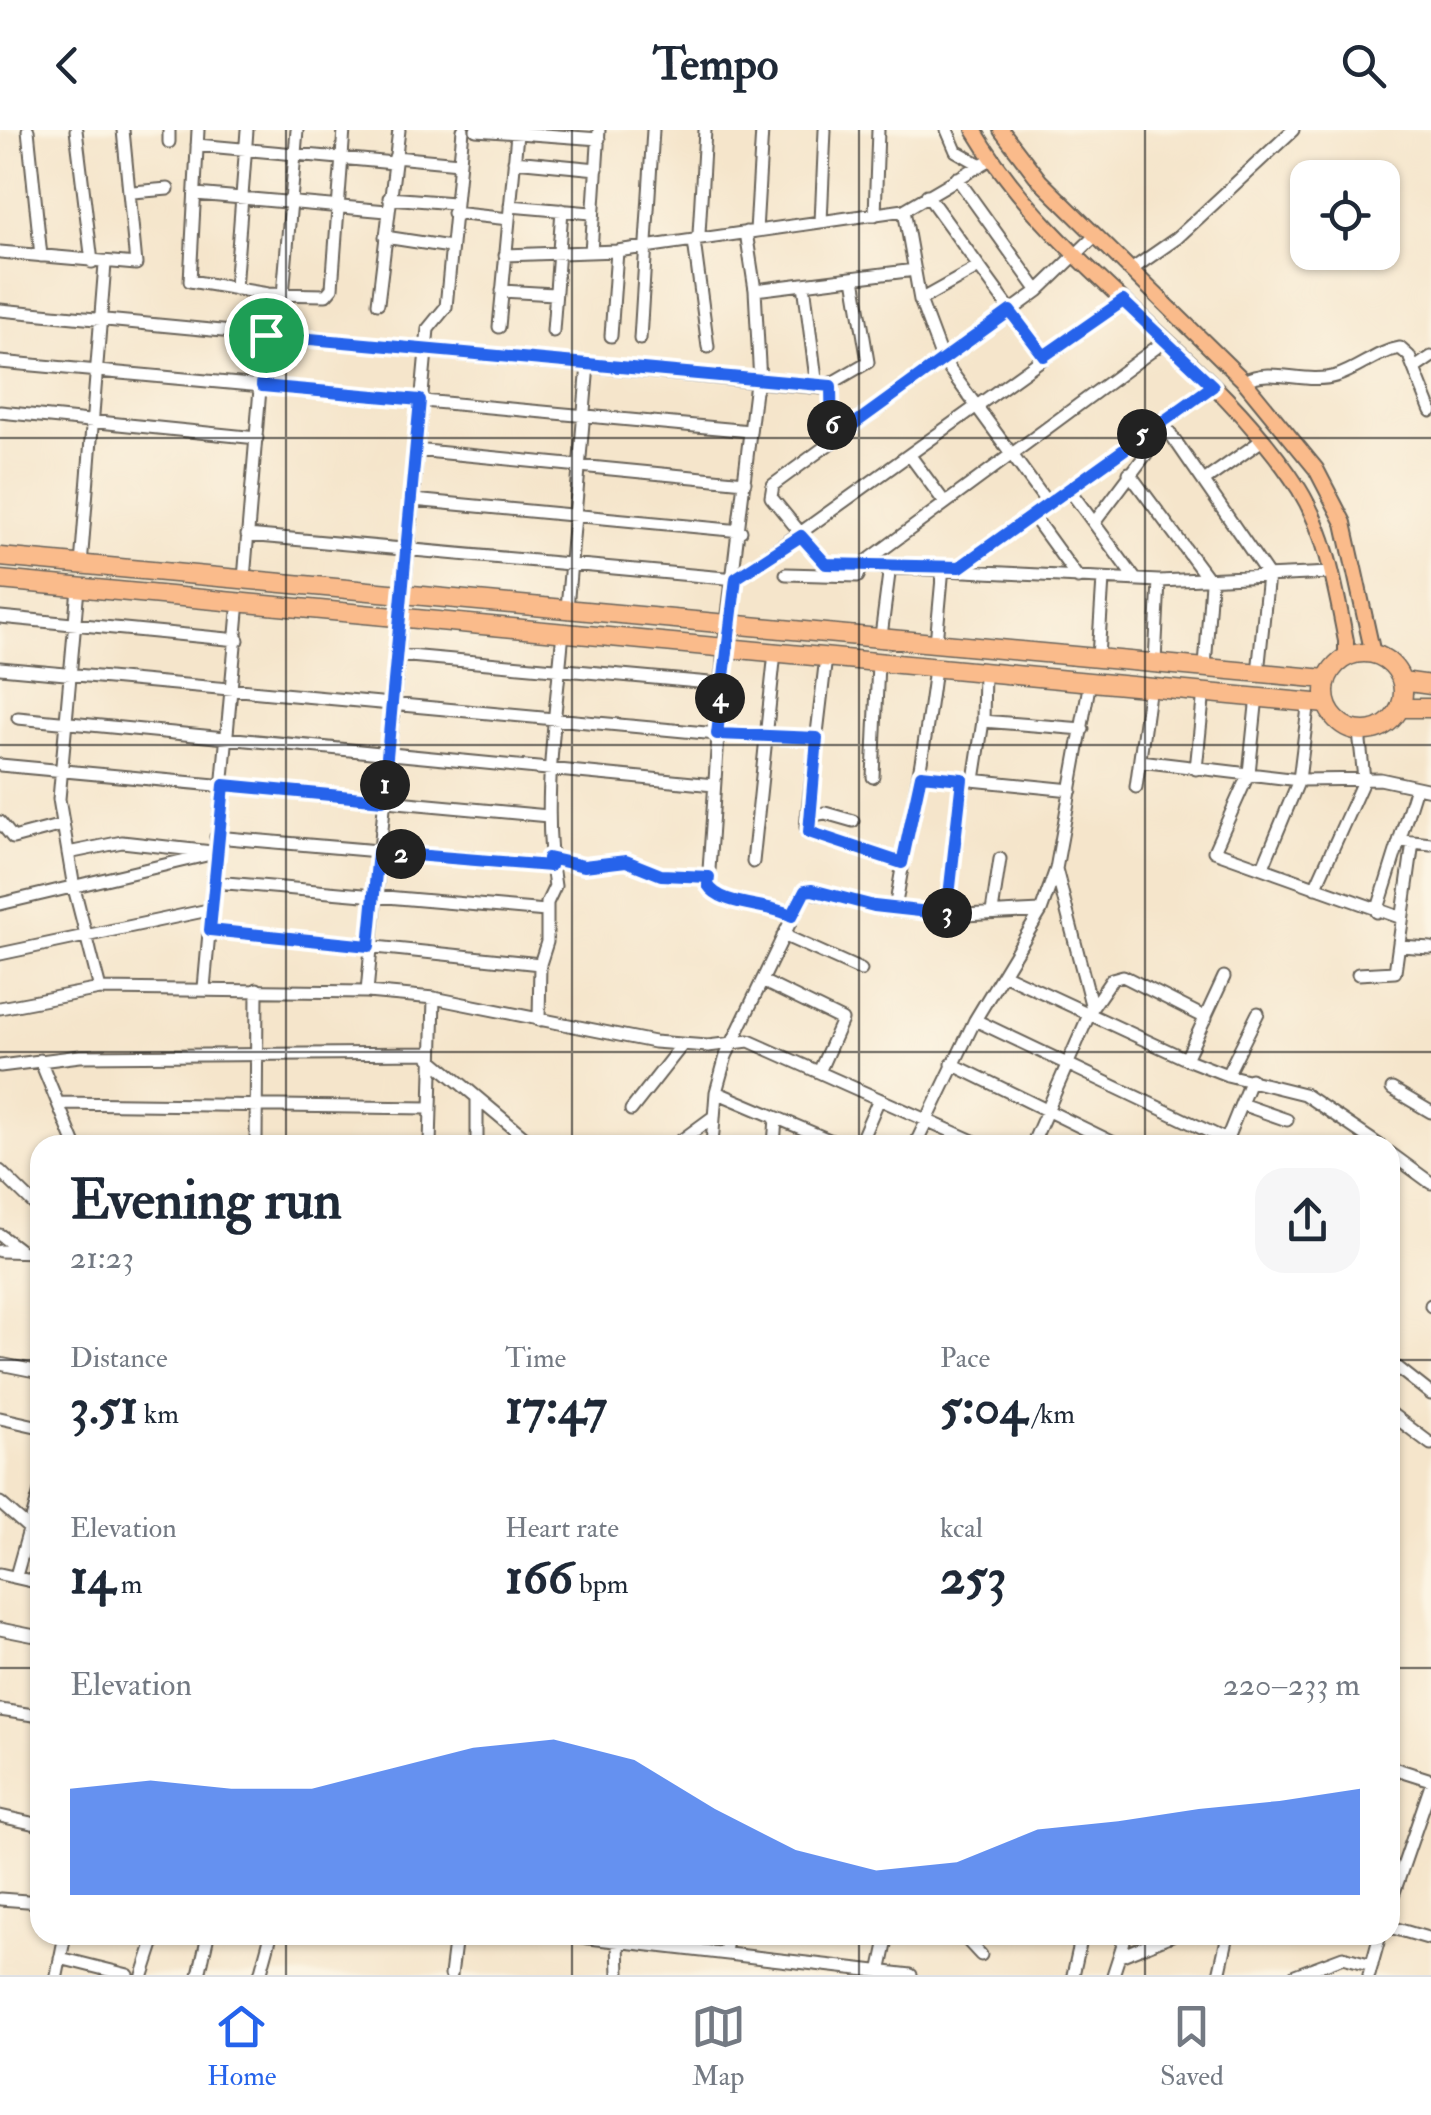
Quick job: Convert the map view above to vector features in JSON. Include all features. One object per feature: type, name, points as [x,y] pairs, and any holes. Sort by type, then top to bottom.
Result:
[{"type":"highway","points":[[0,557],[1326,678]]},
{"type":"highway","points":[[0,580],[1317,702],[1338,723],[1360,732],[1384,726],[1400,708],[1402,681],[1396,668],[1373,654],[1346,657],[1326,678],[1317,702]]},
{"type":"highway","points":[[1402,681],[1431,685]]},
{"type":"highway","points":[[1400,708],[1431,708]]},
{"type":"main road","points":[[974,130],[986,162],[1213,386],[1261,441],[1306,502],[1330,573],[1346,657]]},
{"type":"main road","points":[[1001,130],[1018,157],[1244,381],[1297,443],[1333,498],[1353,556],[1373,654]]},
{"type":"street","points":[[28,130],[41,256]]},
{"type":"street","points":[[76,130],[99,263],[104,320],[81,566]]},
{"type":"street","points":[[0,252],[131,265],[138,260],[124,130]]},
{"type":"street","points":[[198,130],[190,281],[282,295],[330,292],[344,130]]},
{"type":"street","points":[[236,288],[247,130]]},
{"type":"street","points":[[282,295],[297,130]]},
{"type":"street","points":[[378,304],[399,130]]},
{"type":"street","points":[[367,992],[420,400],[428,329],[446,307],[464,130]]},
{"type":"street","points":[[476,130],[599,134],[591,252]]},
{"type":"street","points":[[640,339],[653,130]]},
{"type":"street","points":[[705,130],[699,234],[694,241],[708,346]]},
{"type":"street","points":[[762,130],[751,232],[760,382],[755,391],[736,578],[724,647],[708,885],[717,895],[780,909],[792,916]]},
{"type":"street","points":[[821,222],[825,130]]},
{"type":"street","points":[[876,215],[878,130]]},
{"type":"street","points":[[947,130],[956,151],[986,162]]},
{"type":"street","points":[[1132,270],[1177,238],[1294,130]]},
{"type":"street","points":[[499,328],[517,134]]},
{"type":"street","points":[[197,145],[341,159],[459,163]]},
{"type":"street","points":[[514,160],[597,169]]},
{"type":"street","points":[[505,255],[558,256],[646,247],[904,210],[986,162]]},
{"type":"street","points":[[956,178],[1038,291]]},
{"type":"street","points":[[132,192],[168,189]]},
{"type":"street","points":[[196,194],[336,206],[388,204],[591,214]]},
{"type":"street","points":[[928,195],[1044,356]]},
{"type":"street","points":[[553,331],[562,210]]},
{"type":"street","points":[[904,210],[920,300],[942,359],[1048,504]]},
{"type":"street","points":[[1095,236],[1038,291],[832,440],[770,490],[801,536],[826,564],[960,567],[996,576],[1160,581],[1330,573]]},
{"type":"street","points":[[385,237],[450,247]]},
{"type":"street","points":[[611,336],[617,250]]},
{"type":"street","points":[[920,300],[979,267]]},
{"type":"street","points":[[755,290],[915,270]]},
{"type":"street","points":[[0,310],[817,387],[831,386],[868,362],[854,278]]},
{"type":"street","points":[[804,284],[817,387]]},
{"type":"street","points":[[502,291],[554,294]]},
{"type":"street","points":[[244,579],[268,294]]},
{"type":"street","points":[[247,535],[736,578],[801,536],[1123,301]]},
{"type":"street","points":[[786,574],[858,576],[863,564],[1164,341]]},
{"type":"street","points":[[1244,381],[1256,374],[1335,376],[1375,355],[1400,348],[1414,368],[1431,411]]},
{"type":"street","points":[[1414,368],[1431,357]]},
{"type":"street","points":[[0,362],[750,431]]},
{"type":"street","points":[[567,608],[588,365]]},
{"type":"street","points":[[831,386],[832,440]]},
{"type":"street","points":[[960,567],[1213,386]]},
{"type":"street","points":[[0,412],[257,438]]},
{"type":"street","points":[[1094,523],[1163,424]]},
{"type":"street","points":[[1163,424],[1268,574],[1258,672]]},
{"type":"street","points":[[1204,481],[1261,441]]},
{"type":"street","points":[[415,450],[745,482]]},
{"type":"street","points":[[910,456],[944,504]]},
{"type":"street","points":[[1130,474],[1214,592],[1205,667]]},
{"type":"street","points":[[1068,488],[1136,580]]},
{"type":"street","points":[[413,500],[741,531]]},
{"type":"street","points":[[1033,516],[1078,578]]},
{"type":"street","points":[[881,636],[890,566]]},
{"type":"street","points":[[936,643],[943,567]]},
{"type":"street","points":[[1098,657],[1104,580]]},
{"type":"street","points":[[1155,662],[1160,581]]},
{"type":"street","points":[[78,588],[61,770],[62,825],[100,989]]},
{"type":"street","points":[[204,988],[240,601]]},
{"type":"street","points":[[0,618],[238,640]]},
{"type":"street","points":[[539,1020],[540,964],[548,942],[546,911],[555,886],[549,862],[548,816],[563,631]]},
{"type":"street","points":[[752,862],[775,652]]},
{"type":"street","points":[[398,654],[721,684]]},
{"type":"street","points":[[826,657],[809,832],[902,863]]},
{"type":"street","points":[[873,777],[878,663]]},
{"type":"street","points":[[895,910],[921,775],[934,667]]},
{"type":"street","points":[[0,668],[717,734],[817,738]]},
{"type":"street","points":[[947,914],[968,779],[984,721],[984,672]]},
{"type":"street","points":[[918,1135],[975,1020],[1042,911],[1056,868],[1090,681]]},
{"type":"street","points":[[1136,787],[1150,686]]},
{"type":"street","points":[[1196,768],[1204,691]]},
{"type":"street","points":[[1257,696],[1249,774],[1213,848],[1248,866],[1402,918]]},
{"type":"street","points":[[1263,868],[1299,780],[1317,702]]},
{"type":"street","points":[[18,718],[714,785]]},
{"type":"street","points":[[984,721],[1083,729]]},
{"type":"street","points":[[1315,888],[1364,779],[1360,732]]},
{"type":"street","points":[[1140,761],[1299,780],[1364,779],[1431,790]]},
{"type":"street","points":[[0,766],[548,816]]},
{"type":"street","points":[[921,775],[1071,790]]},
{"type":"street","points":[[1358,974],[1394,973],[1400,946],[1406,842],[1416,788]]},
{"type":"street","points":[[808,816],[824,813],[853,822]]},
{"type":"street","points":[[0,822],[13,838]]},
{"type":"street","points":[[0,846],[13,838],[62,825]]},
{"type":"street","points":[[216,837],[584,866],[626,861],[661,875],[709,877]]},
{"type":"street","points":[[68,853],[135,842],[215,853]]},
{"type":"street","points":[[1406,842],[1431,844]]},
{"type":"street","points":[[1377,912],[1406,842]]},
{"type":"street","points":[[0,904],[215,853]]},
{"type":"street","points":[[992,912],[1000,858]]},
{"type":"street","points":[[1056,868],[1091,1012]]},
{"type":"street","points":[[215,882],[546,911]]},
{"type":"street","points":[[712,1135],[716,1092],[732,1040],[764,982],[805,891],[895,910],[947,914],[1042,911]]},
{"type":"street","points":[[0,954],[213,909]]},
{"type":"street","points":[[210,930],[540,964]]},
{"type":"street","points":[[783,935],[861,970]]},
{"type":"street","points":[[1400,946],[1431,948]]},
{"type":"street","points":[[1003,974],[1186,1059],[1227,1075],[1304,1094],[1364,1135]]},
{"type":"street","points":[[1037,1135],[1091,1012],[1112,979],[1123,976],[1206,1018]]},
{"type":"street","points":[[1186,1059],[1224,977]]},
{"type":"street","points":[[764,982],[842,1020],[820,1072]]},
{"type":"street","points":[[0,1008],[100,989],[257,989],[434,998],[682,1046],[748,1041],[959,1135]]},
{"type":"street","points":[[257,989],[257,1135]]},
{"type":"street","points":[[430,1135],[434,998]]},
{"type":"street","points":[[1227,1075],[1258,1012]]},
{"type":"street","points":[[975,1020],[1215,1135]]},
{"type":"street","points":[[631,1110],[682,1046]]},
{"type":"street","points":[[0,1066],[40,1060],[257,1053],[430,1055],[521,1135]]},
{"type":"street","points":[[40,1060],[71,1135]]},
{"type":"street","points":[[952,1064],[1096,1135]]},
{"type":"street","points":[[1234,1135],[1251,1079]]},
{"type":"street","points":[[1392,1090],[1431,1112]]},
{"type":"street","points":[[716,1092],[817,1135]]},
{"type":"street","points":[[477,1098],[478,1135]]},
{"type":"street","points":[[863,1135],[880,1099]]},
{"type":"street","points":[[59,1103],[429,1108]]},
{"type":"street","points":[[1241,1104],[1287,1120]]},
{"type":"street","points":[[689,1135],[712,1118]]},
{"type":"street","points":[[775,1135],[776,1118]]},
{"type":"street","points":[[1400,1161],[1431,1184]]},
{"type":"street","points":[[0,1171],[30,1200]]},
{"type":"street","points":[[0,1235],[21,1251]]},
{"type":"street","points":[[0,1251],[30,1251]]},
{"type":"street","points":[[0,1364],[30,1370]]},
{"type":"street","points":[[1400,1370],[1431,1394]]},
{"type":"street","points":[[0,1418],[30,1425]]},
{"type":"street","points":[[1400,1421],[1431,1444]]},
{"type":"street","points":[[0,1503],[30,1532]]},
{"type":"street","points":[[16,1576],[30,1521]]},
{"type":"street","points":[[0,1574],[30,1580]]},
{"type":"street","points":[[0,1628],[30,1635]]},
{"type":"street","points":[[0,1710],[30,1714]]},
{"type":"street","points":[[1400,1771],[1431,1782],[1400,1874]]},
{"type":"street","points":[[0,1816],[30,1823]]},
{"type":"street","points":[[0,1898],[30,1901]]},
{"type":"street","points":[[1400,1930],[1431,1939]]},
{"type":"street","points":[[56,1975],[63,1945]]},
{"type":"street","points":[[143,1975],[153,1945]]},
{"type":"street","points":[[200,1975],[206,1945]]},
{"type":"street","points":[[260,1975],[268,1945]]},
{"type":"street","points":[[451,1975],[455,1945]]},
{"type":"street","points":[[608,1945],[620,1975]]},
{"type":"street","points":[[661,1945],[882,1968],[905,1974]]},
{"type":"street","points":[[725,1952],[726,1945]]},
{"type":"street","points":[[882,1968],[886,1945]]},
{"type":"street","points":[[972,1945],[981,1955]]},
{"type":"street","points":[[1073,1975],[1080,1945]]},
{"type":"street","points":[[1113,1975],[1123,1945]]},
{"type":"street","points":[[1120,1956],[1147,1945]]},
{"type":"street","points":[[1219,1975],[1226,1945]]},
{"type":"street","points":[[1295,1975],[1343,1957],[1371,1970],[1377,1945]]},
{"type":"street","points":[[60,1958],[128,1975]]},
{"type":"route","points":[[1123,301],[1213,386],[960,567],[826,564],[801,536],[736,578],[724,647],[717,734],[817,738],[806,827],[809,832],[902,863],[914,793],[921,775],[962,779],[947,914],[895,910],[812,890],[805,891],[792,916],[780,909],[717,895],[708,885],[709,877],[661,875],[626,861],[584,866],[548,858],[550,866],[378,852],[369,946],[210,930],[224,785],[383,800],[413,500],[420,400],[262,386],[266,335],[831,386],[832,440],[1010,311],[1044,356],[1123,301]]}]
